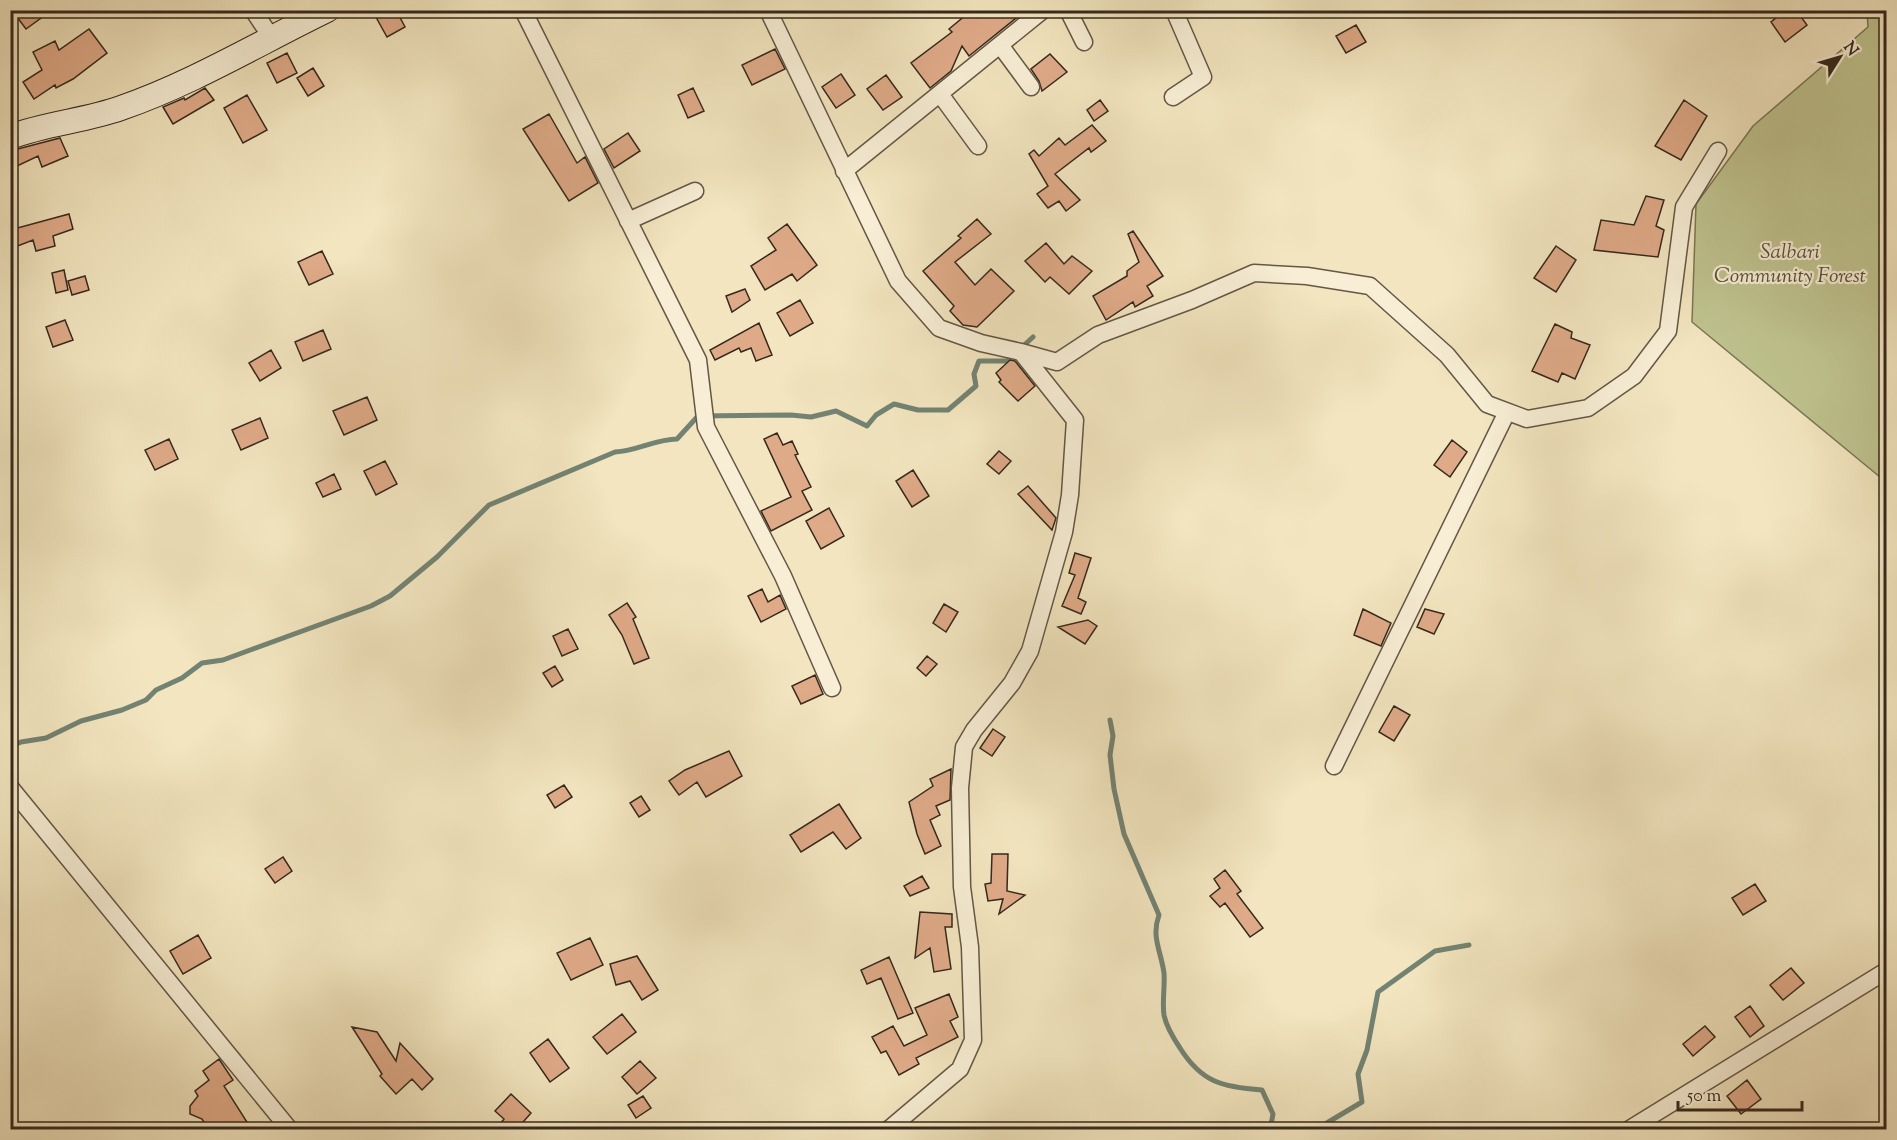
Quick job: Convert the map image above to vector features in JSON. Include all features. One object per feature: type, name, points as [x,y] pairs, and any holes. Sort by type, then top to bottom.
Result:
[{"type":"street","points":[[253,10],[271,37]]},
{"type":"street","points":[[10,137],[31,129],[119,109],[239,56],[271,37],[327,10]]},
{"type":"street","points":[[523,10],[698,360],[706,427],[783,576],[832,688]]},
{"type":"street","points":[[768,10],[898,280],[939,328],[981,343],[1057,362],[1098,335],[1192,300],[1254,273],[1307,276],[1370,286],[1447,355],[1487,404],[1527,419],[1588,408],[1634,375],[1668,331],[1684,207],[1718,152]]},
{"type":"street","points":[[844,171],[1043,10]]},
{"type":"street","points":[[1068,10],[1084,42]]},
{"type":"street","points":[[1173,97],[1203,77],[1174,10]]},
{"type":"street","points":[[1000,45],[1031,87]]},
{"type":"street","points":[[940,94],[978,146]]},
{"type":"street","points":[[628,220],[694,191]]},
{"type":"street","points":[[888,1130],[960,1069],[973,1040],[970,947],[962,876],[960,788],[964,747],[974,730],[1012,683],[1030,651],[1049,591],[1070,495],[1075,420],[1021,352]]},
{"type":"street","points":[[1334,766],[1507,412]]},
{"type":"street","points":[[10,787],[290,1130]]},
{"type":"street","points":[[1628,1130],[1887,971]]},
{"type":"green space","name":"Salbari Community Forest","points":[[1867,11],[1886,11],[1886,482],[1692,322],[1696,204],[1753,126],[1868,27]]},
{"type":"building","points":[[25,10],[35,10],[41,18],[26,29],[17,17]]},
{"type":"building","points":[[372,10],[396,10],[405,27],[387,37]]},
{"type":"building","points":[[972,10],[1026,10],[969,56],[962,46],[951,71],[930,88],[911,63],[952,32],[949,29]]},
{"type":"building","points":[[1786,10],[1796,10],[1807,25],[1785,42],[1771,22]]},
{"type":"building","points":[[1356,25],[1366,42],[1346,53],[1336,36]]},
{"type":"building","points":[[89,29],[107,53],[73,79],[56,88],[55,85],[34,99],[23,82],[42,70],[33,52],[55,41],[59,50]]},
{"type":"building","points":[[775,49],[785,69],[752,85],[742,65]]},
{"type":"building","points":[[287,53],[297,73],[277,83],[267,63]]},
{"type":"building","points":[[1050,54],[1067,72],[1042,91],[1031,69]]},
{"type":"building","points":[[313,68],[324,86],[308,96],[297,78]]},
{"type":"building","points":[[841,74],[855,95],[836,108],[822,87]]},
{"type":"building","points":[[886,75],[902,97],[883,110],[867,89]]},
{"type":"building","points":[[205,88],[214,100],[173,124],[163,107],[184,98],[185,100]]},
{"type":"building","points":[[693,88],[704,111],[688,118],[678,95]]},
{"type":"building","points":[[247,95],[267,130],[243,143],[224,108]]},
{"type":"building","points":[[1100,100],[1108,111],[1094,121],[1087,110]]},
{"type":"building","points":[[1684,100],[1707,116],[1681,160],[1655,146]]},
{"type":"building","points":[[549,114],[577,163],[585,157],[598,183],[569,201],[523,129]]},
{"type":"building","points":[[1092,125],[1106,141],[1091,152],[1089,148],[1055,174],[1080,200],[1066,211],[1059,201],[1048,208],[1037,194],[1048,186],[1029,154],[1034,150],[1039,156],[1059,138],[1065,145]]},
{"type":"building","points":[[628,133],[640,151],[614,168],[604,149]]},
{"type":"building","points":[[60,138],[68,156],[42,167],[38,156],[15,167],[10,151]]},
{"type":"building","points":[[1646,196],[1664,200],[1656,226],[1664,230],[1658,257],[1594,250],[1601,220],[1634,225]]},
{"type":"building","points":[[69,214],[73,229],[53,236],[55,246],[36,251],[33,240],[15,247],[10,230]]},
{"type":"building","points":[[977,219],[991,234],[955,262],[975,285],[991,269],[1014,291],[977,327],[963,325],[950,311],[954,306],[923,271],[961,238],[958,236]]},
{"type":"building","points":[[787,224],[817,265],[797,281],[792,274],[765,290],[751,266],[776,250],[768,238]]},
{"type":"building","points":[[1133,231],[1163,276],[1147,286],[1153,296],[1135,307],[1133,302],[1106,320],[1093,296],[1127,276],[1127,271],[1139,262],[1128,234]]},
{"type":"building","points":[[1046,243],[1064,264],[1072,256],[1092,271],[1069,294],[1050,277],[1045,282],[1025,261]]},
{"type":"building","points":[[1556,246],[1576,260],[1556,292],[1534,278]]},
{"type":"building","points":[[322,251],[333,274],[309,285],[298,262]]},
{"type":"building","points":[[64,270],[68,290],[56,293],[52,273]]},
{"type":"building","points":[[85,276],[89,290],[72,295],[68,281]]},
{"type":"building","points":[[745,289],[750,300],[732,312],[726,296]]},
{"type":"building","points":[[800,300],[813,323],[790,336],[777,313]]},
{"type":"building","points":[[65,320],[73,340],[53,347],[46,327]]},
{"type":"building","points":[[759,323],[772,355],[756,361],[751,348],[741,352],[739,348],[715,360],[710,350]]},
{"type":"building","points":[[1555,324],[1572,332],[1571,338],[1590,345],[1575,379],[1562,373],[1558,382],[1532,371]]},
{"type":"building","points":[[323,330],[331,349],[303,361],[295,342]]},
{"type":"building","points":[[271,350],[281,368],[260,381],[249,363]]},
{"type":"building","points":[[1010,360],[1015,361],[1035,386],[1018,401],[999,382],[1001,380],[996,373]]},
{"type":"building","points":[[367,397],[377,420],[344,435],[333,411]]},
{"type":"building","points":[[260,418],[268,438],[241,450],[232,430]]},
{"type":"building","points":[[777,433],[783,445],[792,441],[798,454],[795,455],[811,487],[802,491],[812,510],[771,531],[761,511],[791,497],[764,439]]},
{"type":"building","points":[[169,439],[178,459],[155,470],[145,450]]},
{"type":"building","points":[[1452,440],[1467,452],[1450,477],[1434,465]]},
{"type":"building","points":[[999,451],[1011,461],[999,474],[987,464]]},
{"type":"building","points":[[385,461],[397,484],[376,495],[364,471]]},
{"type":"building","points":[[913,470],[929,496],[912,507],[896,481]]},
{"type":"building","points":[[334,474],[341,489],[323,497],[316,483]]},
{"type":"building","points":[[1028,486],[1056,518],[1052,530],[1018,494]]},
{"type":"building","points":[[829,508],[844,536],[821,549],[806,521]]},
{"type":"building","points":[[1075,553],[1091,558],[1078,598],[1086,602],[1081,614],[1062,606],[1075,575],[1069,573]]},
{"type":"building","points":[[762,589],[768,602],[780,595],[786,609],[761,622],[748,596]]},
{"type":"building","points":[[627,603],[636,617],[633,619],[649,658],[634,664],[622,635],[609,615]]},
{"type":"building","points":[[944,604],[958,612],[946,632],[933,623]]},
{"type":"building","points":[[1363,609],[1391,623],[1381,646],[1354,635]]},
{"type":"building","points":[[1425,609],[1444,614],[1434,634],[1417,627]]},
{"type":"building","points":[[1088,620],[1097,626],[1085,644],[1058,627]]},
{"type":"building","points":[[568,629],[578,649],[562,656],[553,636]]},
{"type":"building","points":[[927,656],[937,664],[926,676],[917,668]]},
{"type":"building","points":[[555,666],[563,680],[552,687],[543,673]]},
{"type":"building","points":[[815,675],[823,694],[801,704],[792,686]]},
{"type":"building","points":[[1394,706],[1410,715],[1394,741],[1379,732]]},
{"type":"building","points":[[993,729],[1005,737],[992,756],[980,748]]},
{"type":"building","points":[[729,751],[742,776],[706,797],[697,782],[679,795],[669,781],[685,770]]},
{"type":"building","points":[[951,769],[950,800],[936,806],[940,815],[930,820],[941,846],[925,854],[909,802],[933,786],[930,779]]},
{"type":"building","points":[[564,785],[572,797],[555,808],[547,795]]},
{"type":"building","points":[[641,796],[650,810],[639,817],[630,803]]},
{"type":"building","points":[[839,804],[861,838],[846,849],[833,832],[801,852],[790,835]]},
{"type":"building","points":[[992,854],[1008,854],[1007,891],[1025,895],[999,914],[1003,899],[988,901],[985,884],[991,883]]},
{"type":"building","points":[[283,857],[292,871],[275,883],[265,869]]},
{"type":"building","points":[[1225,870],[1241,891],[1237,894],[1263,928],[1250,937],[1225,903],[1220,907],[1210,896],[1220,888],[1214,879]]},
{"type":"building","points":[[922,876],[929,888],[910,896],[904,886]]},
{"type":"building","points":[[1755,884],[1766,901],[1743,915],[1732,898]]},
{"type":"building","points":[[920,912],[952,914],[952,927],[945,927],[951,969],[934,972],[930,948],[915,958]]},
{"type":"building","points":[[198,935],[211,958],[183,974],[170,951]]},
{"type":"building","points":[[590,938],[603,965],[571,980],[557,953]]},
{"type":"building","points":[[637,956],[658,990],[642,1000],[630,981],[616,985],[610,964]]},
{"type":"building","points":[[889,957],[913,1013],[898,1019],[881,978],[867,984],[861,970]]},
{"type":"building","points":[[1791,968],[1804,983],[1783,1000],[1770,985]]},
{"type":"building","points":[[949,994],[958,1017],[950,1021],[958,1037],[916,1058],[919,1064],[899,1075],[886,1051],[881,1053],[872,1037],[893,1026],[904,1046],[927,1035],[915,1008]]},
{"type":"building","points":[[1750,1006],[1764,1026],[1750,1037],[1735,1017]]},
{"type":"building","points":[[622,1014],[636,1032],[607,1054],[593,1037]]},
{"type":"building","points":[[1705,1026],[1715,1037],[1693,1056],[1683,1044]]},
{"type":"building","points":[[352,1027],[377,1032],[396,1061],[400,1043],[433,1079],[422,1090],[412,1079],[396,1094],[380,1076],[382,1074]]},
{"type":"building","points":[[548,1039],[569,1068],[550,1082],[530,1053]]},
{"type":"building","points":[[219,1059],[233,1080],[224,1086],[252,1130],[209,1130],[202,1119],[190,1114],[190,1106],[198,1096],[195,1091],[209,1080],[203,1071]]},
{"type":"building","points":[[640,1061],[656,1078],[637,1094],[622,1077]]},
{"type":"building","points":[[1747,1080],[1761,1099],[1741,1114],[1727,1096]]},
{"type":"building","points":[[511,1094],[531,1113],[516,1130],[495,1130],[504,1119],[495,1111]]},
{"type":"building","points":[[643,1096],[651,1108],[636,1118],[628,1105]]},
{"type":"waterway","points":[[1021,348],[1033,337]]},
{"type":"waterway","points":[[10,747],[21,742],[46,738],[81,721],[122,710],[146,700],[156,690],[182,678],[202,663],[223,660],[371,606],[390,596],[437,557],[489,505],[615,452],[677,439],[698,416],[791,415],[811,417],[836,411],[867,426],[876,415],[894,404],[918,410],[948,410],[976,386],[974,374],[979,361],[1007,361],[1014,354]]},
{"type":"waterway","points":[[1110,720],[1113,736],[1110,755],[1114,789],[1124,834],[1159,915],[1156,937],[1164,973],[1163,1010],[1166,1024],[1188,1060],[1205,1076],[1225,1085],[1262,1090],[1273,1114],[1270,1130]]},
{"type":"waterway","points":[[1315,1130],[1362,1102],[1358,1074],[1367,1050],[1378,992],[1435,951],[1469,945]]}]
